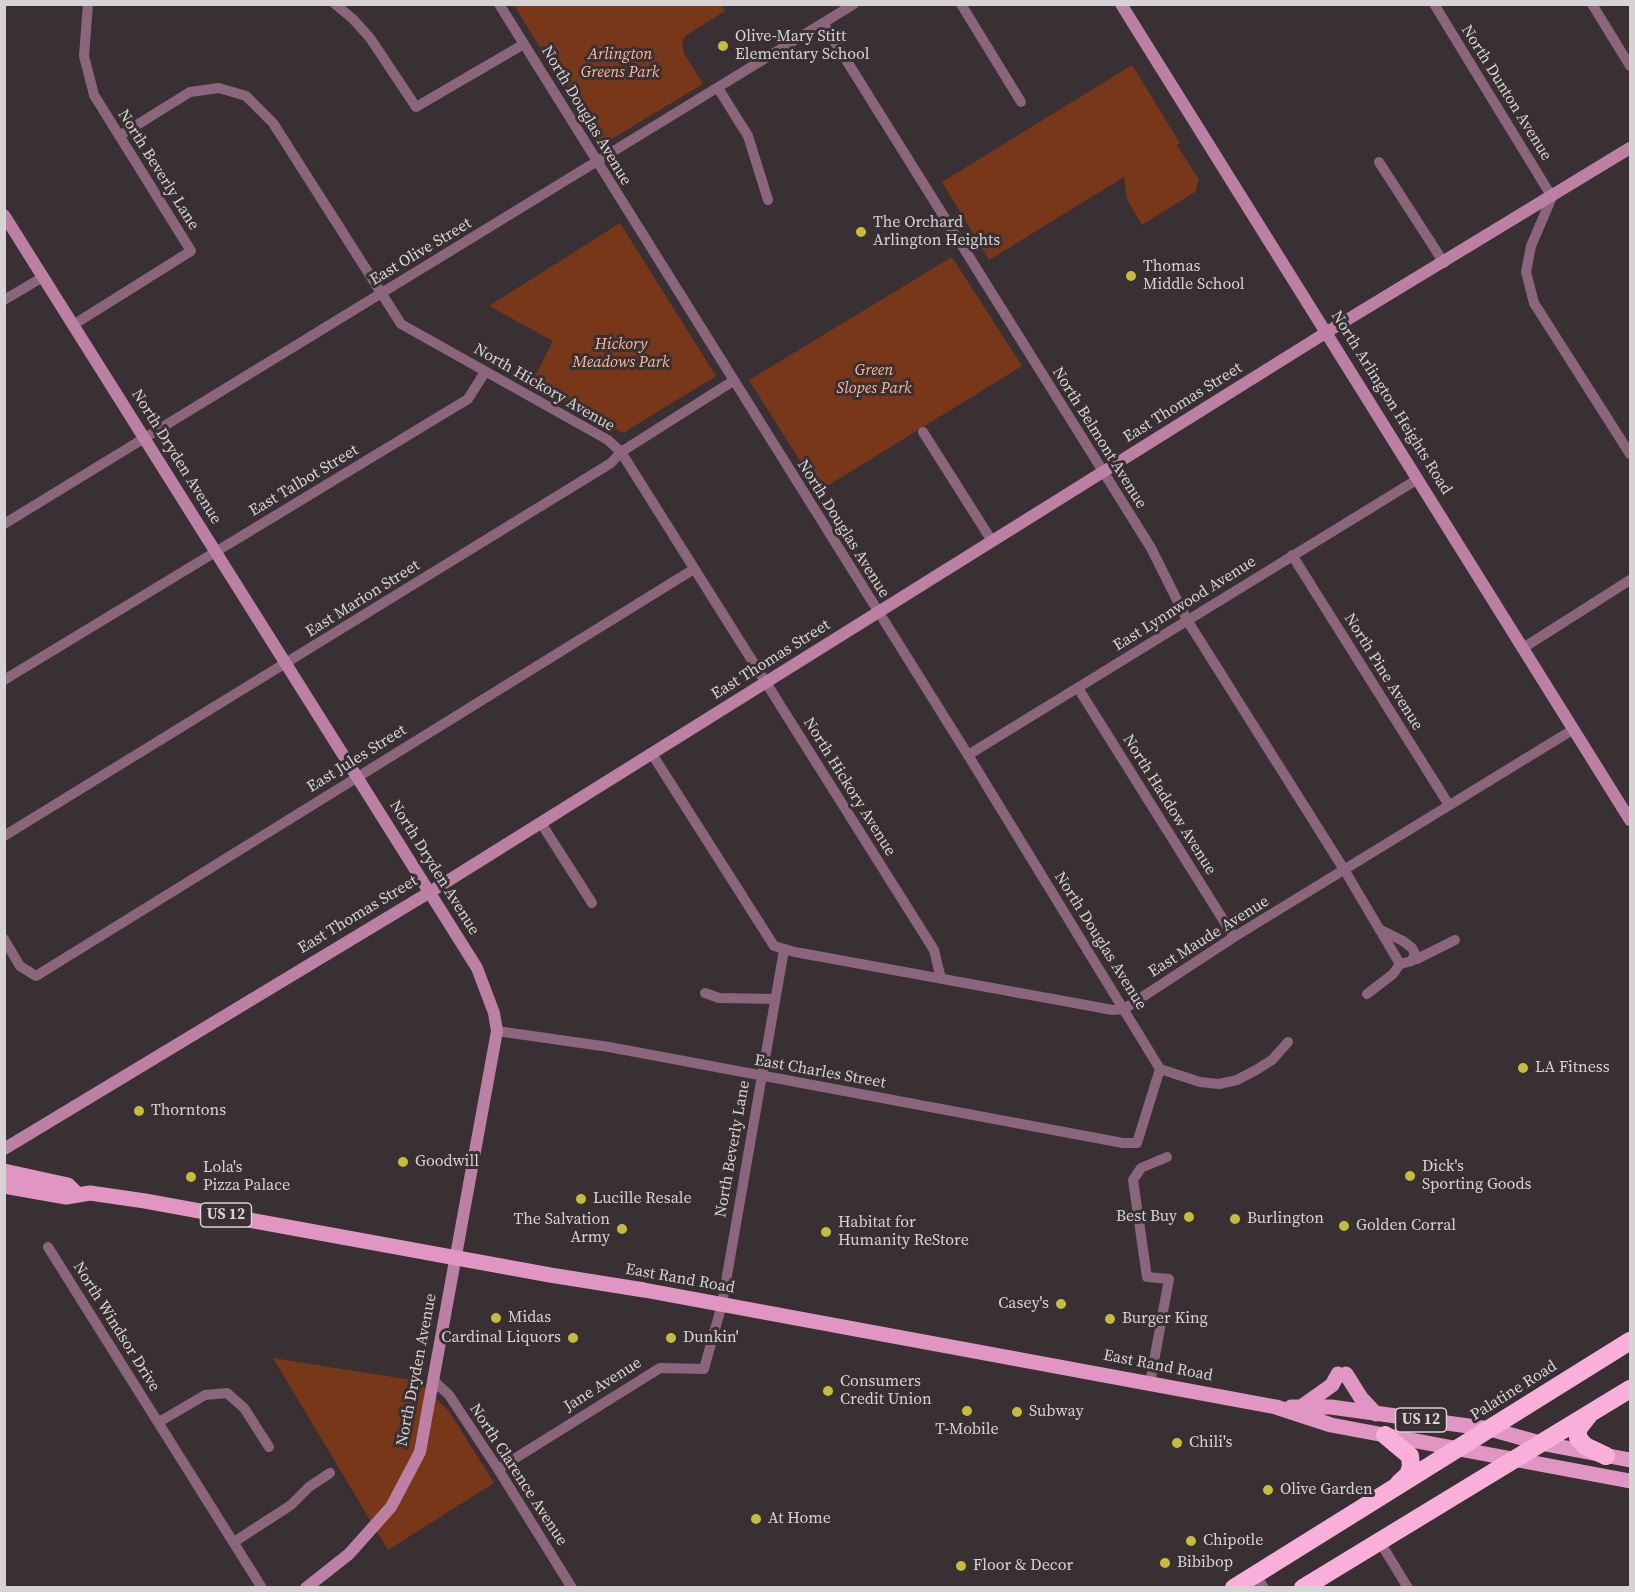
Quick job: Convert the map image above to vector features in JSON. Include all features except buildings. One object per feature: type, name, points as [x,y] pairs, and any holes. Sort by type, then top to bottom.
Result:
[{"type":"highway","name":"Palatine Road","points":[[1234,1587],[1260,1581],[1396,1487],[1630,1341]]},
{"type":"highway","points":[[1304,1587],[1630,1389]]},
{"type":"highway","points":[[1592,1412],[1579,1426],[1578,1438],[1585,1446],[1606,1456]]},
{"type":"highway","points":[[1385,1435],[1410,1456],[1411,1467],[1408,1475],[1396,1487]]},
{"type":"main road","name":"East Rand Road","points":[[4,1171],[68,1185],[77,1194]]},
{"type":"main road","name":"East Rand Road","points":[[4,1186],[66,1197],[77,1194],[145,1200],[722,1304],[1276,1407],[1332,1425],[1630,1481]]},
{"type":"main road","points":[[1301,1407],[1342,1374],[1376,1414]]},
{"type":"main road","name":"East Rand Road","points":[[1276,1407],[1331,1407],[1490,1429],[1540,1443],[1630,1460]]},
{"type":"street","name":"North Beverly Lane","points":[[73,325],[191,251],[94,95],[86,68],[84,48],[88,4]]},
{"type":"street","points":[[335,4],[370,38],[416,107],[524,44]]},
{"type":"street","name":"North Douglas Avenue","points":[[499,4],[877,613],[968,755],[1160,1069]]},
{"type":"street","name":"East Olive Street","points":[[4,524],[854,4]]},
{"type":"street","points":[[961,4],[1021,102]]},
{"type":"street","name":"North Arlington Heights Road","points":[[1122,4],[1630,820]]},
{"type":"street","name":"North Dunton Avenue","points":[[1434,4],[1552,196]]},
{"type":"street","points":[[1592,4],[1630,66]]},
{"type":"street","name":"North Belmont Avenue","points":[[823,23],[1160,563],[1187,620],[1345,871],[1400,964]]},
{"type":"street","name":"North Hickory Avenue","points":[[119,136],[190,92],[219,88],[246,96],[273,123],[401,324],[608,440],[621,452],[934,950],[940,980]]},
{"type":"street","points":[[718,88],[748,136],[768,200]]},
{"type":"street","name":"East Thomas Street","points":[[4,1149],[430,892],[1327,332],[1630,148]]},
{"type":"street","points":[[1379,162],[1444,262]]},
{"type":"street","points":[[1552,196],[1531,246],[1526,272],[1534,303],[1630,454]]},
{"type":"street","name":"North Dryden Avenue","points":[[4,215],[477,968],[497,1031],[435,1382],[420,1452],[391,1507],[349,1554],[306,1587]]},
{"type":"street","points":[[4,300],[43,277]]},
{"type":"street","name":"East Talbot Street","points":[[4,680],[468,399],[485,372]]},
{"type":"street","name":"East Marion Street","points":[[4,836],[611,463],[621,452],[733,381]]},
{"type":"street","points":[[923,432],[992,541]]},
{"type":"street","name":"East Lynnwood Avenue","points":[[968,755],[1418,479]]},
{"type":"street","name":"North Pine Avenue","points":[[1292,555],[1449,805]]},
{"type":"street","name":"East Jules Street","points":[[4,939],[20,966],[36,976],[694,569]]},
{"type":"street","points":[[1523,648],[1630,580]]},
{"type":"street","name":"North Haddow Avenue","points":[[1078,688],[1234,938]]},
{"type":"street","name":"East Maude Avenue","points":[[1125,1009],[1234,938],[1574,729]]},
{"type":"street","points":[[652,754],[774,946],[783,950],[940,980],[1113,1010],[1125,1009]]},
{"type":"street","points":[[541,823],[592,903]]},
{"type":"street","points":[[1379,928],[1403,940],[1412,948],[1413,958]]},
{"type":"street","points":[[1367,994],[1393,974],[1400,964],[1408,963],[1413,958],[1417,959],[1455,940]]},
{"type":"street","name":"North Beverly Lane","points":[[722,1304],[783,950]]},
{"type":"street","points":[[705,993],[719,998],[775,999]]},
{"type":"street","name":"East Charles Street","points":[[497,1031],[609,1047],[1123,1143],[1137,1143],[1160,1069]]},
{"type":"street","points":[[1160,1069],[1200,1082],[1219,1084],[1237,1080],[1256,1070],[1272,1060],[1288,1042]]},
{"type":"street","points":[[1150,1383],[1170,1279],[1147,1277],[1133,1180],[1141,1168],[1167,1157]]},
{"type":"street","name":"North Windsor Drive","points":[[48,1247],[262,1587]]},
{"type":"street","name":"Jane Avenue","points":[[498,1469],[660,1368],[704,1369],[722,1304]]},
{"type":"street","name":"North Clarence Avenue","points":[[435,1382],[449,1395],[572,1587]]},
{"type":"street","points":[[159,1422],[205,1395],[227,1393],[244,1408],[269,1447]]},
{"type":"street","points":[[234,1542],[291,1505],[309,1487],[330,1473]]},
{"type":"street","points":[[1380,1542],[1408,1587]]},
{"type":"green space","name":"Arlington Greens Park","points":[[721,4],[725,11],[685,36],[682,44],[684,53],[703,84],[600,146],[514,5]]},
{"type":"green space","points":[[1132,65],[1180,143],[1177,145],[1199,180],[1195,192],[1142,225],[1127,199],[1124,177],[989,260],[942,182]]},
{"type":"green space","name":"Hickory Meadows Park","points":[[620,223],[716,376],[623,433],[532,382],[553,341],[489,306]]},
{"type":"green space","name":"Green Slopes Park","points":[[952,257],[1022,366],[819,491],[749,380]]},
{"type":"green space","points":[[273,1358],[418,1381],[449,1411],[494,1483],[388,1550]]},
{"type":"place","name":"Olive-Mary Stitt Elementary School","points":[[723,46]]},
{"type":"place","name":"The Orchard Arlington Heights","points":[[861,232]]},
{"type":"place","name":"Thomas Middle School","points":[[1131,276]]},
{"type":"place","name":"LA Fitness","points":[[1523,1068]]},
{"type":"place","name":"Thorntons","points":[[139,1111]]},
{"type":"place","name":"Goodwill","points":[[403,1162]]},
{"type":"place","name":"Dick's Sporting Goods","points":[[1410,1176]]},
{"type":"place","name":"Lola's Pizza Palace","points":[[191,1177]]},
{"type":"place","name":"Lucille Resale","points":[[581,1199]]},
{"type":"place","name":"Best Buy","points":[[1189,1217]]},
{"type":"place","name":"Burlington","points":[[1235,1219]]},
{"type":"place","name":"Golden Corral","points":[[1344,1226]]},
{"type":"place","name":"The Salvation Army","points":[[622,1229]]},
{"type":"place","name":"Habitat for Humanity ReStore","points":[[826,1232]]},
{"type":"place","name":"Casey's","points":[[1061,1304]]},
{"type":"place","name":"Midas","points":[[496,1318]]},
{"type":"place","name":"Burger King","points":[[1110,1319]]},
{"type":"place","name":"Cardinal Liquors","points":[[573,1338]]},
{"type":"place","name":"Dunkin'","points":[[671,1338]]},
{"type":"place","name":"Consumers Credit Union","points":[[828,1391]]},
{"type":"place","name":"T-Mobile","points":[[967,1411]]},
{"type":"place","name":"Subway","points":[[1017,1412]]},
{"type":"place","name":"Chili's","points":[[1177,1443]]},
{"type":"place","name":"Olive Garden","points":[[1268,1490]]},
{"type":"place","name":"At Home","points":[[756,1519]]},
{"type":"place","name":"Chipotle","points":[[1191,1541]]},
{"type":"place","name":"Bibibop","points":[[1165,1563]]},
{"type":"place","name":"Floor & Decor","points":[[961,1566]]}]
